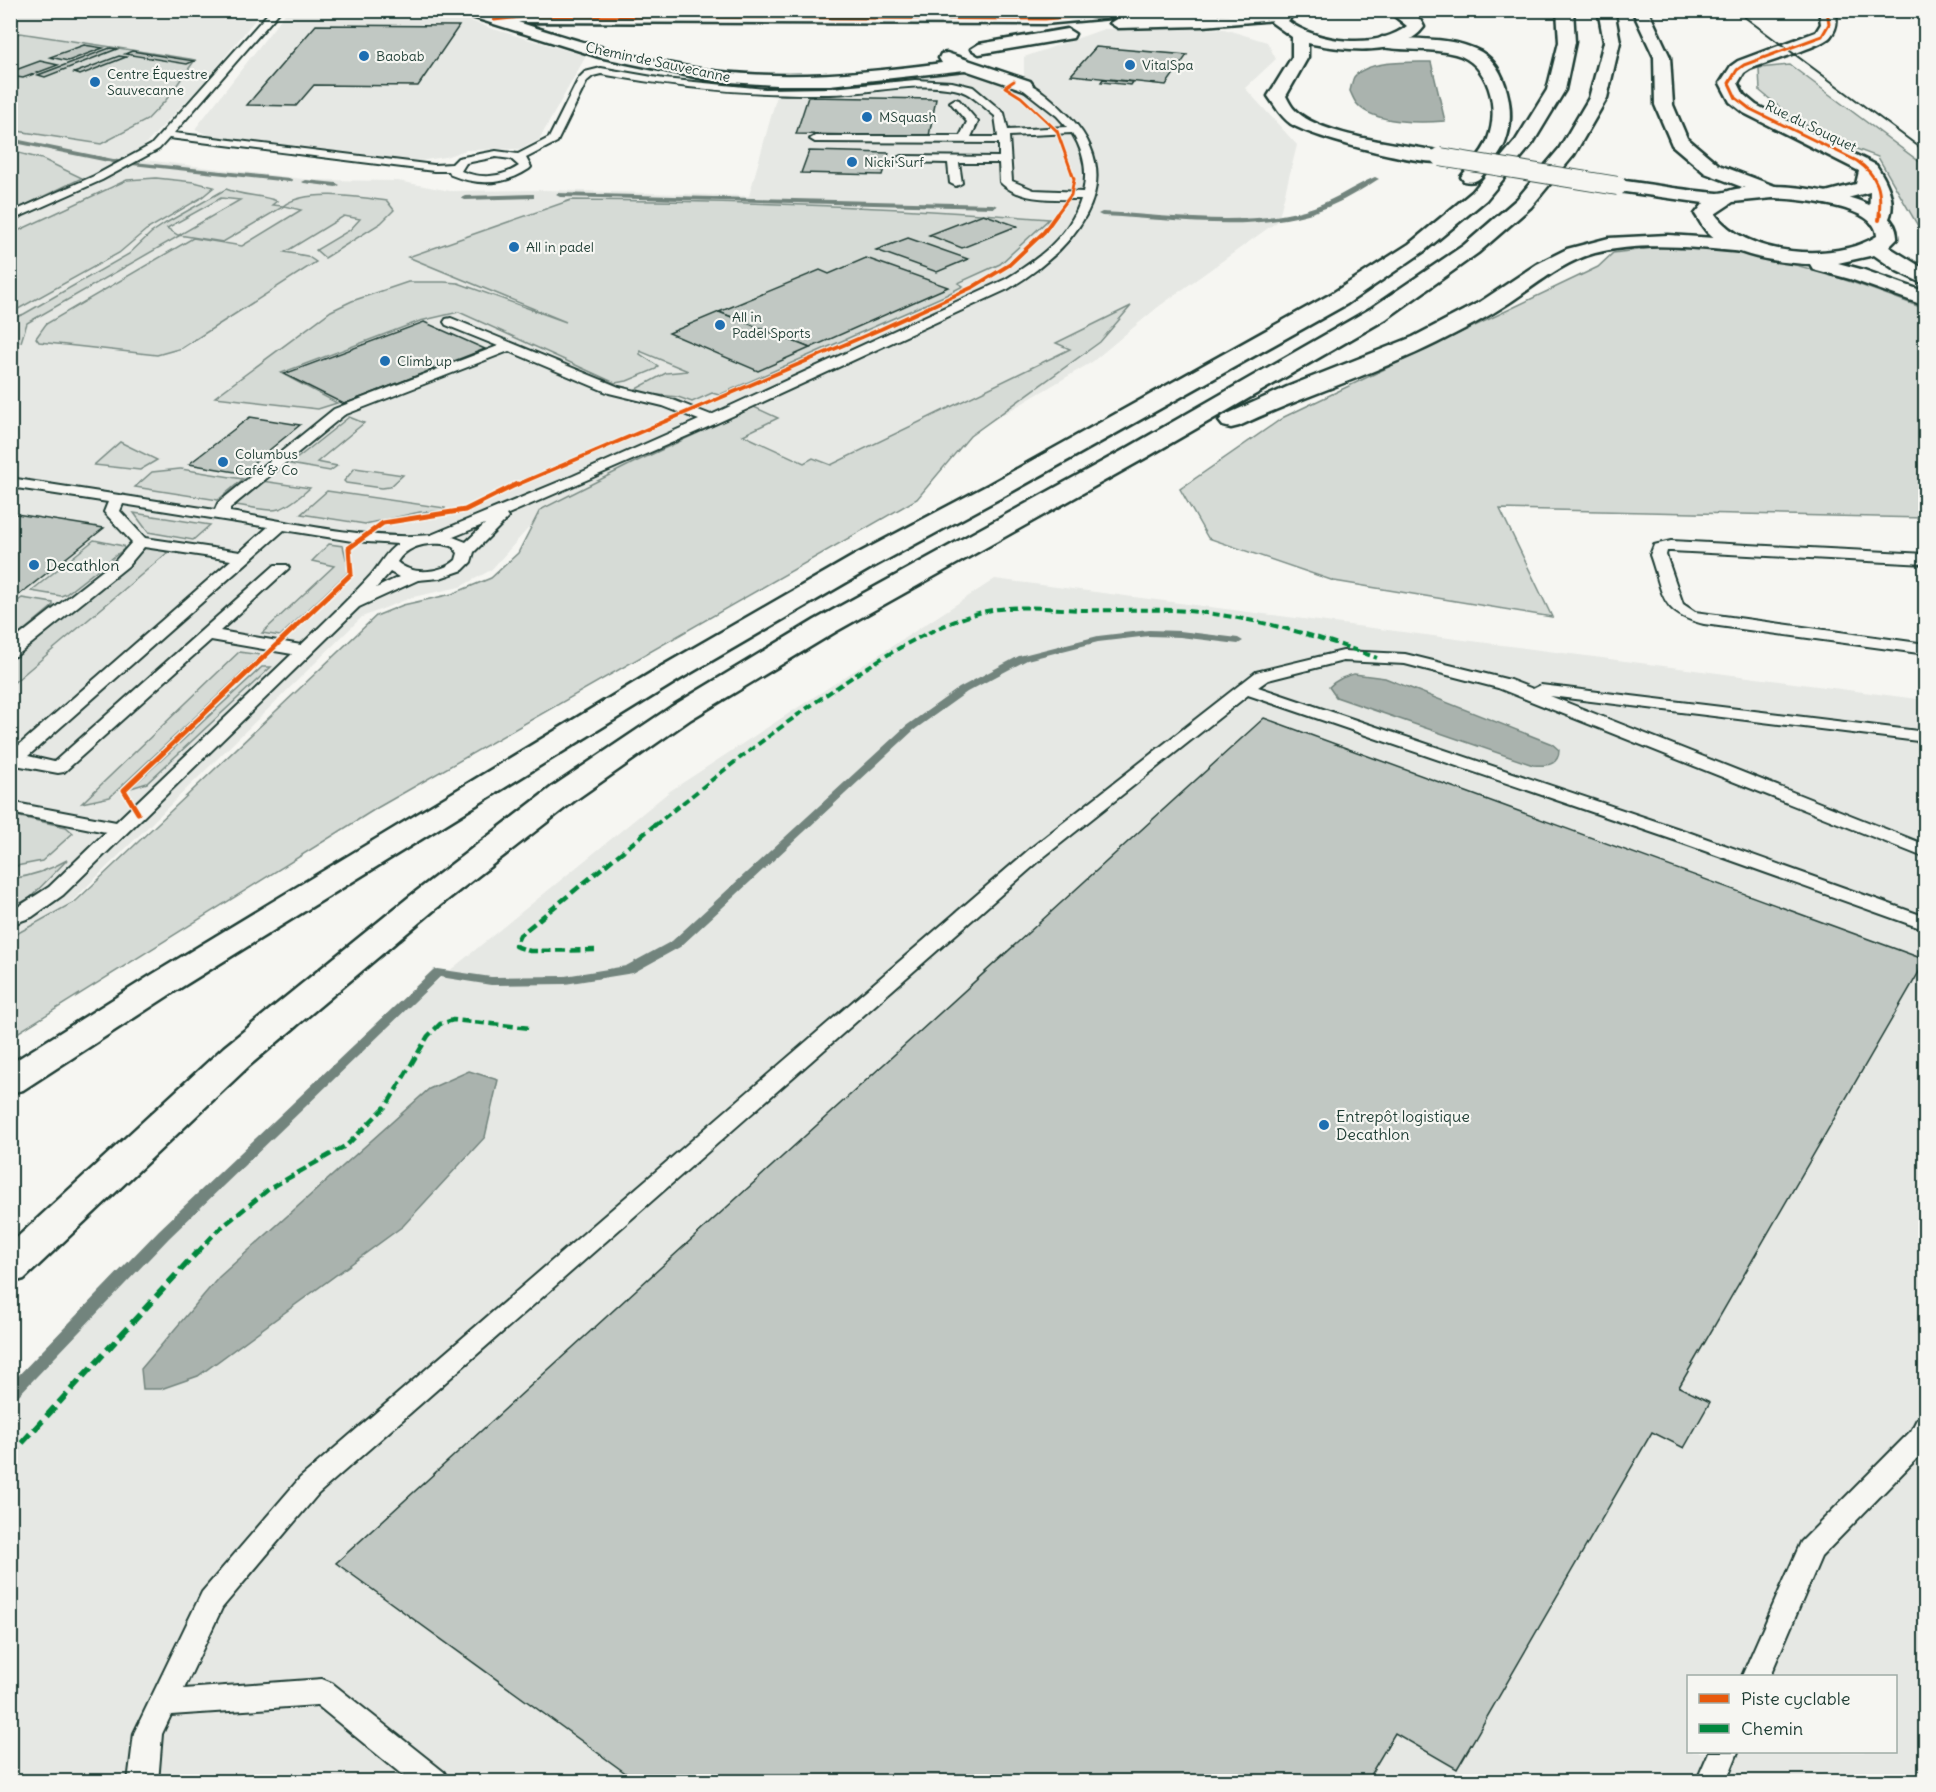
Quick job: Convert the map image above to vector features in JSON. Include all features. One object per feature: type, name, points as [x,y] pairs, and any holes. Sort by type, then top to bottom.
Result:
[{"type":"main road","name":"Chemin de Sauvecanne","points":[[465,10],[520,30],[609,54],[720,76],[792,81],[892,75],[984,65],[999,58]]},
{"type":"main road","points":[[494,20],[531,16],[747,14],[981,15],[1071,18],[1143,10]]},
{"type":"main road","points":[[1382,42],[1400,38],[1411,33],[1416,27],[1413,20],[1395,10]]},
{"type":"main road","points":[[10,1081],[175,976],[672,672],[864,561],[1216,370],[1339,299],[1416,248],[1479,196],[1524,143],[1556,90],[1568,42],[1565,10]]},
{"type":"main road","points":[[10,1268],[237,1056],[421,904],[563,794],[681,713],[825,626],[1138,452],[1378,314],[1471,249],[1524,202],[1567,151],[1598,98],[1612,42],[1606,10]]},
{"type":"main road","points":[[1640,10],[1662,57],[1664,105],[1679,141],[1712,169],[1773,192]]},
{"type":"main road","name":"Rue du Souquet","points":[[1827,10],[1830,21],[1829,29],[1822,36],[1744,65],[1737,70],[1729,83],[1736,98],[1749,109],[1869,169],[1882,190],[1879,219],[1887,230],[1887,239],[1878,248]]},
{"type":"main road","points":[[979,49],[1052,38],[1116,23],[1287,19],[1338,43]]},
{"type":"main road","points":[[1287,19],[1300,57]]},
{"type":"main road","points":[[999,58],[1052,38]]},
{"type":"main road","points":[[1216,370],[1421,224],[1464,186],[1493,150],[1499,134],[1499,110],[1491,70],[1487,64],[1472,55],[1447,48],[1382,42],[1338,43],[1300,57],[1277,96],[1288,112],[1311,126],[1366,144],[1440,157],[1618,186],[1722,199]]},
{"type":"main road","name":"Chemin de Sauvecanne","points":[[892,75],[946,58],[956,51],[979,49]]},
{"type":"main road","points":[[979,49],[996,54],[1024,85]]},
{"type":"main road","points":[[946,58],[951,62],[1024,85]]},
{"type":"main road","name":"Rue du Souquet","points":[[1825,198],[1853,192],[1865,186],[1869,169]]},
{"type":"main road","points":[[1618,186],[1705,214]]},
{"type":"main road","points":[[1705,214],[1710,206],[1722,199],[1736,195],[1773,192],[1825,198],[1847,204],[1879,219]]},
{"type":"main road","points":[[1705,214],[1709,225],[1722,236],[1745,246]]},
{"type":"main road","points":[[825,626],[1252,410],[1417,343],[1492,306],[1555,262],[1592,248],[1632,243],[1687,242],[1745,246],[1857,274],[1926,300]]},
{"type":"main road","points":[[1784,255],[1839,257],[1862,254],[1878,248],[1904,267],[1926,279]]},
{"type":"lane","points":[[10,219],[155,147],[277,10]]},
{"type":"lane","points":[[520,158],[553,140],[583,80],[589,74],[601,71],[664,82],[765,92],[832,91],[915,83],[952,85],[969,89],[1000,115],[1004,136],[1006,182],[1015,189],[1029,193],[1088,196]]},
{"type":"lane","points":[[10,919],[25,913],[56,891],[350,607],[401,548],[511,509],[712,420],[1010,283],[1056,249],[1075,226],[1088,196],[1093,170],[1088,149],[1076,130],[1054,105],[1024,85]]},
{"type":"lane","points":[[956,102],[973,122],[964,140]]},
{"type":"lane","points":[[815,139],[964,140],[1076,130]]},
{"type":"lane","points":[[168,135],[434,168],[455,167],[462,160],[496,154],[520,158],[524,161],[525,167],[517,173],[501,178],[482,180],[465,178],[455,173],[455,167]]},
{"type":"lane","points":[[901,159],[1005,160]]},
{"type":"lane","points":[[953,159],[956,183]]},
{"type":"lane","points":[[451,322],[614,390],[668,403],[712,420]]},
{"type":"lane","points":[[222,515],[224,506],[339,412],[508,347]]},
{"type":"lane","points":[[10,482],[352,536],[454,542],[466,551],[466,558],[452,570],[434,575],[414,576],[396,570],[390,561],[352,536]]},
{"type":"lane","points":[[117,499],[112,512],[140,542],[245,557]]},
{"type":"lane","points":[[466,551],[511,509]]},
{"type":"lane","points":[[280,568],[58,768],[14,759],[281,524]]},
{"type":"lane","points":[[10,652],[122,563],[140,542]]},
{"type":"lane","points":[[1926,560],[1671,546],[1660,548],[1658,555],[1676,606],[1689,615],[1704,619],[1926,649]]},
{"type":"lane","points":[[350,607],[414,576]]},
{"type":"lane","points":[[207,634],[305,651]]},
{"type":"lane","points":[[143,1782],[148,1733],[212,1600],[309,1486],[1038,852],[1262,676],[1343,657],[1405,658],[1512,687],[1926,852]]},
{"type":"lane","points":[[1512,687],[1926,737]]},
{"type":"lane","points":[[1246,689],[1681,836],[1926,924]]},
{"type":"lane","points":[[10,807],[121,829]]},
{"type":"lane","points":[[1757,1675],[1811,1550],[1924,1434]]},
{"type":"lane","points":[[162,1703],[322,1692],[434,1782]]},
{"type":"lane","points":[[1711,1782],[1724,1753]]},
{"type":"shaded area","points":[[11,11],[262,11],[208,78],[144,146],[128,158],[311,180],[398,181],[450,191],[543,190],[749,196],[777,95],[959,72],[1024,85],[1024,57],[1104,29],[1224,29],[1267,42],[1276,59],[1245,88],[1297,145],[1278,221],[1158,307],[1092,362],[773,550],[534,522],[491,570],[460,587],[413,597],[362,617],[11,961]]},
{"type":"shaded area","points":[[287,11],[445,11],[490,28],[586,56],[539,140],[520,149],[466,150],[445,157],[412,162],[208,135],[195,129]]},
{"type":"shaded area","name":"Centre Équestre Sauvecanne","points":[[20,33],[195,60],[166,100],[147,120],[101,144],[11,130],[10,37]]},
{"type":"shaded area","points":[[1431,62],[1445,121],[1411,122],[1386,119],[1365,111],[1354,100],[1350,91],[1354,77],[1369,67],[1390,63]]},
{"type":"shaded area","points":[[1790,65],[1925,166],[1925,238],[1878,157],[1843,144],[1794,119],[1760,91],[1759,68]]},
{"type":"shaded area","points":[[11,151],[42,159],[82,178],[11,212]]},
{"type":"shaded area","points":[[156,178],[194,182],[214,187],[201,198],[146,230],[119,253],[11,313],[11,234],[127,180]]},
{"type":"shaded area","points":[[226,189],[277,201],[272,205],[283,206],[305,197],[333,195],[387,201],[394,210],[381,223],[325,258],[316,250],[350,230],[360,219],[344,216],[285,252],[307,256],[316,262],[182,348],[157,355],[39,342],[36,338],[46,324],[193,238],[242,246],[301,210],[284,206],[223,242],[179,235],[240,200],[221,198],[167,228],[179,236],[27,323],[21,342],[11,340],[11,319],[24,314],[129,254],[151,233]]},
{"type":"shaded area","name":"All in Padel Sports","points":[[571,200],[810,205],[1049,219],[1000,264],[958,283],[963,286],[946,295],[719,395],[712,393],[692,402],[678,397],[638,393],[634,390],[666,373],[688,371],[640,351],[640,354],[658,366],[656,369],[627,381],[615,383],[459,312],[420,321],[281,373],[337,403],[318,409],[215,397],[331,311],[352,301],[408,282],[458,283],[566,322],[408,257]]},
{"type":"shaded area","points":[[1670,246],[1737,252],[1800,266],[1925,309],[1925,518],[1500,509],[1552,617],[1334,581],[1208,538],[1180,489],[1284,417],[1598,267],[1613,253]]},
{"type":"shaded area","points":[[1131,306],[1100,342],[970,436],[917,499],[377,808],[11,1037],[11,937],[76,901],[376,616],[403,605],[452,594],[491,578],[518,553],[540,510],[633,463],[754,407],[778,418],[743,435],[804,463],[813,458],[831,465],[1070,349],[1056,343]]},
{"type":"shaded area","points":[[349,417],[364,423],[317,462],[337,466],[330,471],[290,464]]},
{"type":"shaded area","points":[[120,442],[157,460],[140,470],[94,465]]},
{"type":"shaded area","points":[[355,468],[403,475],[390,487],[381,488],[346,483],[344,481]]},
{"type":"shaded area","points":[[180,469],[243,479],[218,500],[135,487],[152,472]]},
{"type":"shaded area","points":[[262,481],[310,488],[290,504],[276,510],[236,505]]},
{"type":"shaded area","points":[[327,491],[445,508],[443,511],[420,512],[365,524],[301,514]]},
{"type":"shaded area","points":[[134,513],[210,525],[193,540],[148,532]]},
{"type":"shaded area","points":[[94,540],[123,546],[124,549],[66,594],[61,596],[31,591]]},
{"type":"shaded area","points":[[329,544],[343,546],[349,571],[280,636],[262,633],[334,566],[312,561]]},
{"type":"shaded area","points":[[148,546],[161,548],[167,553],[11,685],[11,659]]},
{"type":"shaded area","points":[[995,579],[1925,700],[1925,1781],[11,1782],[11,1397],[125,1265],[426,990],[670,791]]},
{"type":"shaded area","points":[[22,598],[53,603],[53,606],[11,641],[11,606]]},
{"type":"shaded area","points":[[239,652],[261,655],[110,797],[82,803]]},
{"type":"shaded area","points":[[262,667],[271,667],[147,783],[131,788]]},
{"type":"shaded area","points":[[1354,674],[1385,678],[1552,744],[1559,750],[1557,759],[1551,764],[1533,765],[1336,697],[1329,687],[1338,680]]},
{"type":"shaded area","points":[[11,815],[66,827],[73,833],[42,861],[11,867]]},
{"type":"shaded area","points":[[67,860],[30,898],[11,908],[11,879],[40,872]]},
{"type":"shaded area","points":[[469,1071],[498,1080],[485,1137],[403,1226],[198,1376],[161,1389],[143,1389],[141,1369],[219,1277],[429,1089]]},
{"type":"building","name":"Baobab","points":[[316,25],[459,26],[418,86],[314,85],[296,106],[247,105]]},
{"type":"building","points":[[84,45],[103,48],[68,61],[50,57]]},
{"type":"building","name":"VitalSpa","points":[[1096,47],[1187,55],[1166,85],[1071,75]]},
{"type":"building","points":[[110,48],[117,49],[45,77],[38,75]]},
{"type":"building","points":[[132,51],[194,61],[187,64],[125,54]]},
{"type":"building","points":[[119,56],[126,57],[80,75],[74,73]]},
{"type":"building","points":[[40,61],[58,65],[23,78],[10,76],[10,72]]},
{"type":"building","points":[[1103,79],[1133,82],[1131,85],[1101,82]]},
{"type":"building","name":"MSquash","points":[[808,97],[936,99],[929,136],[796,134]]},
{"type":"building","points":[[809,151],[889,153],[882,175],[801,173]]},
{"type":"building","points":[[983,214],[1017,226],[962,248],[929,235]]},
{"type":"building","points":[[908,238],[968,259],[937,272],[876,250]]},
{"type":"building","points":[[866,258],[948,287],[810,348],[719,312],[820,270],[829,274]]},
{"type":"building","points":[[719,312],[810,348],[758,371],[669,333]]},
{"type":"building","name":"Climb up","points":[[424,322],[485,349],[344,404],[284,374]]},
{"type":"building","points":[[250,417],[300,425],[241,473],[189,464]]},
{"type":"building","name":"Decathlon","points":[[10,513],[104,528],[10,602]]},
{"type":"building","name":"Entrepôt logistique Decathlon","points":[[1264,718],[1926,960],[1679,1387],[1710,1402],[1684,1448],[1652,1432],[1457,1769],[1395,1733],[1366,1782],[638,1782],[336,1563]]},
{"type":"waterway","points":[[10,140],[118,162]]},
{"type":"waterway","points":[[134,164],[289,180]]},
{"type":"waterway","points":[[1102,214],[1224,220],[1272,218],[1295,215],[1326,205],[1375,179]]},
{"type":"waterway","points":[[306,182],[336,185]]},
{"type":"waterway","points":[[560,195],[993,206]]},
{"type":"waterway","points":[[465,198],[531,196]]},
{"type":"waterway","points":[[10,1395],[164,1234],[437,973],[491,981],[565,980],[629,970],[676,944],[910,728],[963,690],[1023,658],[1098,639],[1149,633],[1238,641]]},
{"type":"railway","points":[[1735,10],[1926,152]]},
{"type":"marked path","points":[[595,950],[530,951],[515,946],[520,935],[762,741],[884,657],[953,622],[991,610],[1019,607],[1188,611],[1271,624],[1325,639],[1377,658]]},
{"type":"marked path","points":[[10,1456],[217,1231],[269,1189],[347,1145],[387,1105],[428,1036],[440,1024],[453,1020],[531,1028]]},
{"type":"cycle path","points":[[494,20],[531,16],[1045,19],[1143,10]]},
{"type":"cycle path","points":[[1827,10],[1829,24],[1822,36],[1744,65],[1737,70],[1729,83],[1736,98],[1750,109],[1866,167],[1879,186],[1881,201],[1879,220]]},
{"type":"cycle path","points":[[138,813],[124,790],[351,574],[349,548],[378,525],[402,518],[449,514],[478,506],[508,488],[881,329],[973,287],[1009,265],[1044,232],[1071,195],[1074,179],[1057,131],[1021,97],[1005,87],[1014,81]]},
{"type":"place","name":"Baobab","points":[[364,56]]},
{"type":"place","name":"VitalSpa","points":[[1130,65]]},
{"type":"place","name":"Centre Équestre Sauvecanne","points":[[95,82]]},
{"type":"place","name":"MSquash","points":[[867,117]]},
{"type":"place","name":"Nicki Surf","points":[[852,162]]},
{"type":"place","name":"All in padel","points":[[514,247]]},
{"type":"place","name":"All in Padel Sports","points":[[720,325]]},
{"type":"place","name":"Climb up","points":[[385,361]]},
{"type":"place","name":"Columbus Café & Co","points":[[223,462]]},
{"type":"place","name":"Decathlon","points":[[34,565]]},
{"type":"place","name":"Entrepôt logistique Decathlon","points":[[1324,1125]]}]
